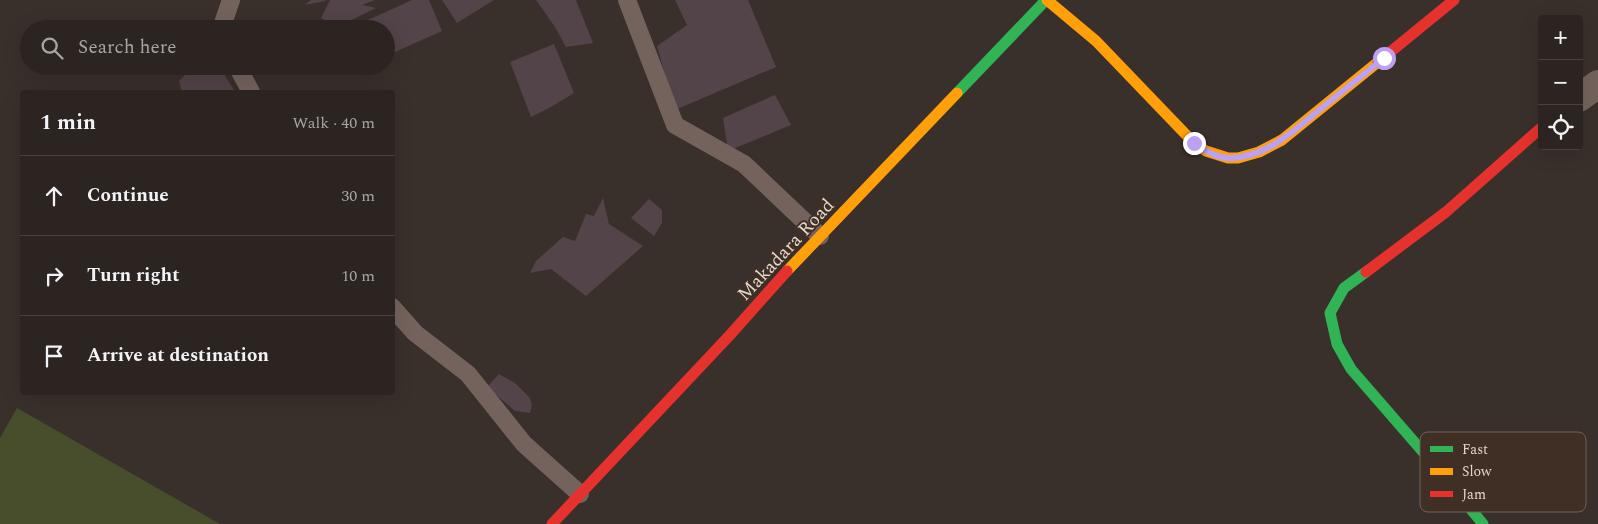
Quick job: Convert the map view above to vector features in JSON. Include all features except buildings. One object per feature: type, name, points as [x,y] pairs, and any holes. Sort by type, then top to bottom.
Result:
[{"type":"street","name":"Makadara Road","points":[[552,524],[730,335],[820,236],[1047,0]]},
{"type":"street","points":[[1047,0],[1096,41],[1194,143],[1208,153],[1230,158],[1258,153],[1282,140],[1454,0]]},
{"type":"street","points":[[1583,95],[1598,84]]},
{"type":"street","points":[[1420,449],[1350,369],[1337,344],[1330,313],[1344,288],[1446,212],[1538,131]]},
{"type":"street","points":[[1472,512],[1482,524]]},
{"type":"lane","points":[[224,20],[231,0]]},
{"type":"lane","points":[[627,0],[675,124],[744,164],[820,236]]},
{"type":"lane","points":[[242,75],[250,90]]},
{"type":"lane","points":[[395,310],[415,332],[468,374],[524,444],[580,494]]},
{"type":"green space","points":[[17,408],[220,524],[0,524],[0,438]]},
{"type":"traffic: fast","points":[[957,93],[1046,0]]},
{"type":"traffic: fast","points":[[1366,272],[1344,288],[1330,313],[1337,344],[1351,369],[1420,448]]},
{"type":"traffic: fast","points":[[1473,512],[1483,524]]},
{"type":"traffic: slow","points":[[1047,0],[1096,41],[1194,143],[1206,151],[1228,158],[1238,158],[1259,152],[1282,140],[1378,62]]},
{"type":"traffic: slow","points":[[787,271],[957,93]]},
{"type":"traffic: jam","points":[[1378,62],[1454,0]]},
{"type":"traffic: jam","points":[[1366,272],[1446,212],[1538,131]]},
{"type":"traffic: jam","points":[[552,524],[730,335],[787,271]]},
{"type":"route","points":[[1194,143],[1208,153],[1219,157],[1230,158],[1258,153],[1282,140],[1384,58]]}]
